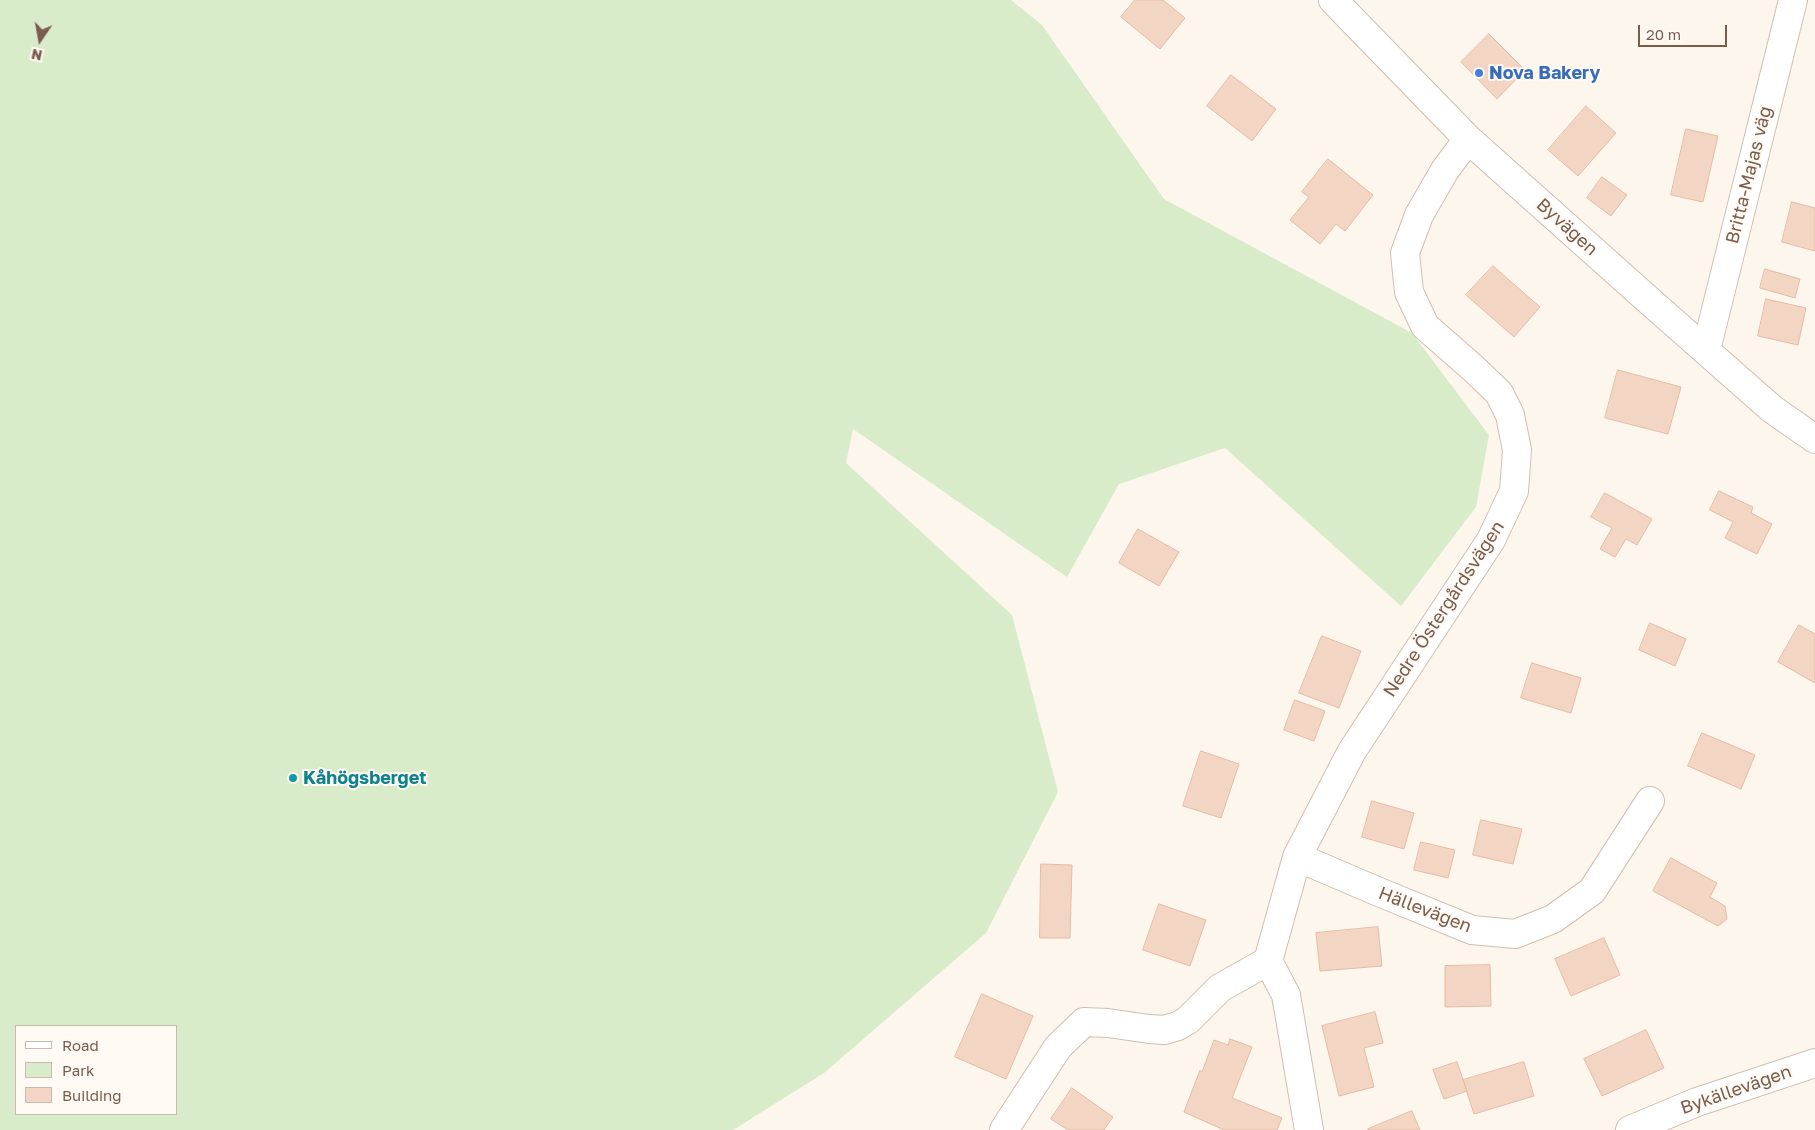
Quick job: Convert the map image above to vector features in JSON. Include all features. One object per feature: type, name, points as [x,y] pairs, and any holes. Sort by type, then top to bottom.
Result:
[{"type":"street","name":"Byvägen","points":[[1332,0],[1468,139],[1772,409],[1815,439]]},
{"type":"street","name":"Britta-Majas väg","points":[[1706,350],[1793,0]]},
{"type":"street","name":"Nedre Östergårdsvägen","points":[[1268,961],[1296,857],[1352,751],[1491,540],[1514,491],[1517,450],[1510,415],[1499,393],[1425,326],[1409,292],[1405,254],[1419,214],[1445,170],[1468,139]]},
{"type":"street","name":"Hällevägen","points":[[1296,857],[1472,930],[1515,934],[1553,919],[1592,891],[1650,801]]},
{"type":"street","points":[[1004,1130],[1058,1047],[1084,1022],[1164,1030],[1178,1026],[1188,1020],[1220,988],[1268,961],[1286,995],[1309,1130]]},
{"type":"street","name":"Bykällevägen","points":[[1630,1130],[1697,1102],[1815,1063]]},
{"type":"green space","points":[[0,0],[1011,0],[1042,25],[1164,199],[1412,333],[1489,435],[1476,507],[1401,606],[1225,448],[1119,484],[1067,577],[853,429],[846,463],[1012,615],[1058,792],[986,933],[824,1073],[733,1130],[0,1130]]},
{"type":"building","points":[[1135,0],[1163,0],[1185,18],[1160,49],[1121,17]]},
{"type":"building","points":[[1489,34],[1525,70],[1497,99],[1461,62]]},
{"type":"building","points":[[1231,75],[1276,109],[1252,141],[1207,106]]},
{"type":"building","points":[[1586,106],[1616,133],[1578,176],[1548,150]]},
{"type":"building","points":[[1686,129],[1718,136],[1703,202],[1671,195]]},
{"type":"building","points":[[1328,159],[1373,195],[1345,231],[1336,224],[1320,244],[1290,220],[1309,197],[1302,192]]},
{"type":"building","points":[[1602,177],[1627,195],[1611,216],[1587,198]]},
{"type":"building","points":[[1792,202],[1815,208],[1815,251],[1782,242]]},
{"type":"building","points":[[1493,266],[1540,307],[1514,337],[1466,295]]},
{"type":"building","points":[[1765,269],[1800,279],[1795,298],[1760,288]]},
{"type":"building","points":[[1766,299],[1806,308],[1798,345],[1758,336]]},
{"type":"building","points":[[1618,370],[1681,387],[1668,434],[1605,418]]},
{"type":"building","points":[[1719,491],[1753,507],[1751,513],[1772,524],[1757,554],[1725,538],[1733,522],[1710,510]]},
{"type":"building","points":[[1605,493],[1652,519],[1637,545],[1626,539],[1615,557],[1600,549],[1612,528],[1591,517]]},
{"type":"building","points":[[1138,529],[1179,552],[1159,586],[1119,563]]},
{"type":"building","points":[[1650,623],[1686,639],[1675,666],[1639,650]]},
{"type":"building","points":[[1799,625],[1815,634],[1815,683],[1778,662]]},
{"type":"building","points":[[1322,636],[1361,651],[1339,708],[1299,693]]},
{"type":"building","points":[[1532,663],[1581,678],[1571,713],[1521,698]]},
{"type":"building","points":[[1295,700],[1325,711],[1314,741],[1284,730]]},
{"type":"building","points":[[1702,733],[1755,755],[1741,789],[1688,766]]},
{"type":"building","points":[[1201,751],[1239,764],[1221,818],[1183,806]]},
{"type":"building","points":[[1372,801],[1414,813],[1404,849],[1362,837]]},
{"type":"building","points":[[1481,820],[1522,829],[1513,864],[1473,855]]},
{"type":"building","points":[[1421,842],[1455,850],[1448,878],[1414,870]]},
{"type":"building","points":[[1671,858],[1717,883],[1710,897],[1725,906],[1727,919],[1718,926],[1653,891]]},
{"type":"building","points":[[1041,864],[1072,865],[1070,938],[1040,938]]},
{"type":"building","points":[[1159,904],[1206,920],[1190,966],[1143,950]]},
{"type":"building","points":[[1378,927],[1382,966],[1320,971],[1316,933]]},
{"type":"building","points":[[1604,938],[1620,975],[1571,996],[1555,959]]},
{"type":"building","points":[[1490,965],[1491,1006],[1445,1007],[1445,966]]},
{"type":"building","points":[[982,994],[1033,1016],[1006,1079],[955,1057]]},
{"type":"building","points":[[1375,1012],[1383,1043],[1364,1048],[1374,1087],[1339,1096],[1322,1026]]},
{"type":"building","points":[[1646,1030],[1664,1068],[1602,1096],[1584,1059]]},
{"type":"building","points":[[1230,1039],[1252,1047],[1232,1098],[1282,1118],[1277,1130],[1224,1130],[1184,1112],[1214,1040],[1228,1045]]},
{"type":"building","points":[[1457,1062],[1467,1091],[1444,1099],[1433,1070]]},
{"type":"building","points":[[1524,1062],[1534,1096],[1474,1114],[1463,1080]]},
{"type":"building","points":[[1072,1088],[1113,1117],[1104,1130],[1068,1130],[1051,1119]]},
{"type":"building","points":[[1412,1111],[1420,1130],[1368,1130],[1368,1129]]},
{"type":"place","name":"Nova Bakery","points":[[1479,73]]},
{"type":"place","name":"Kåhögsberget","points":[[293,778]]}]
